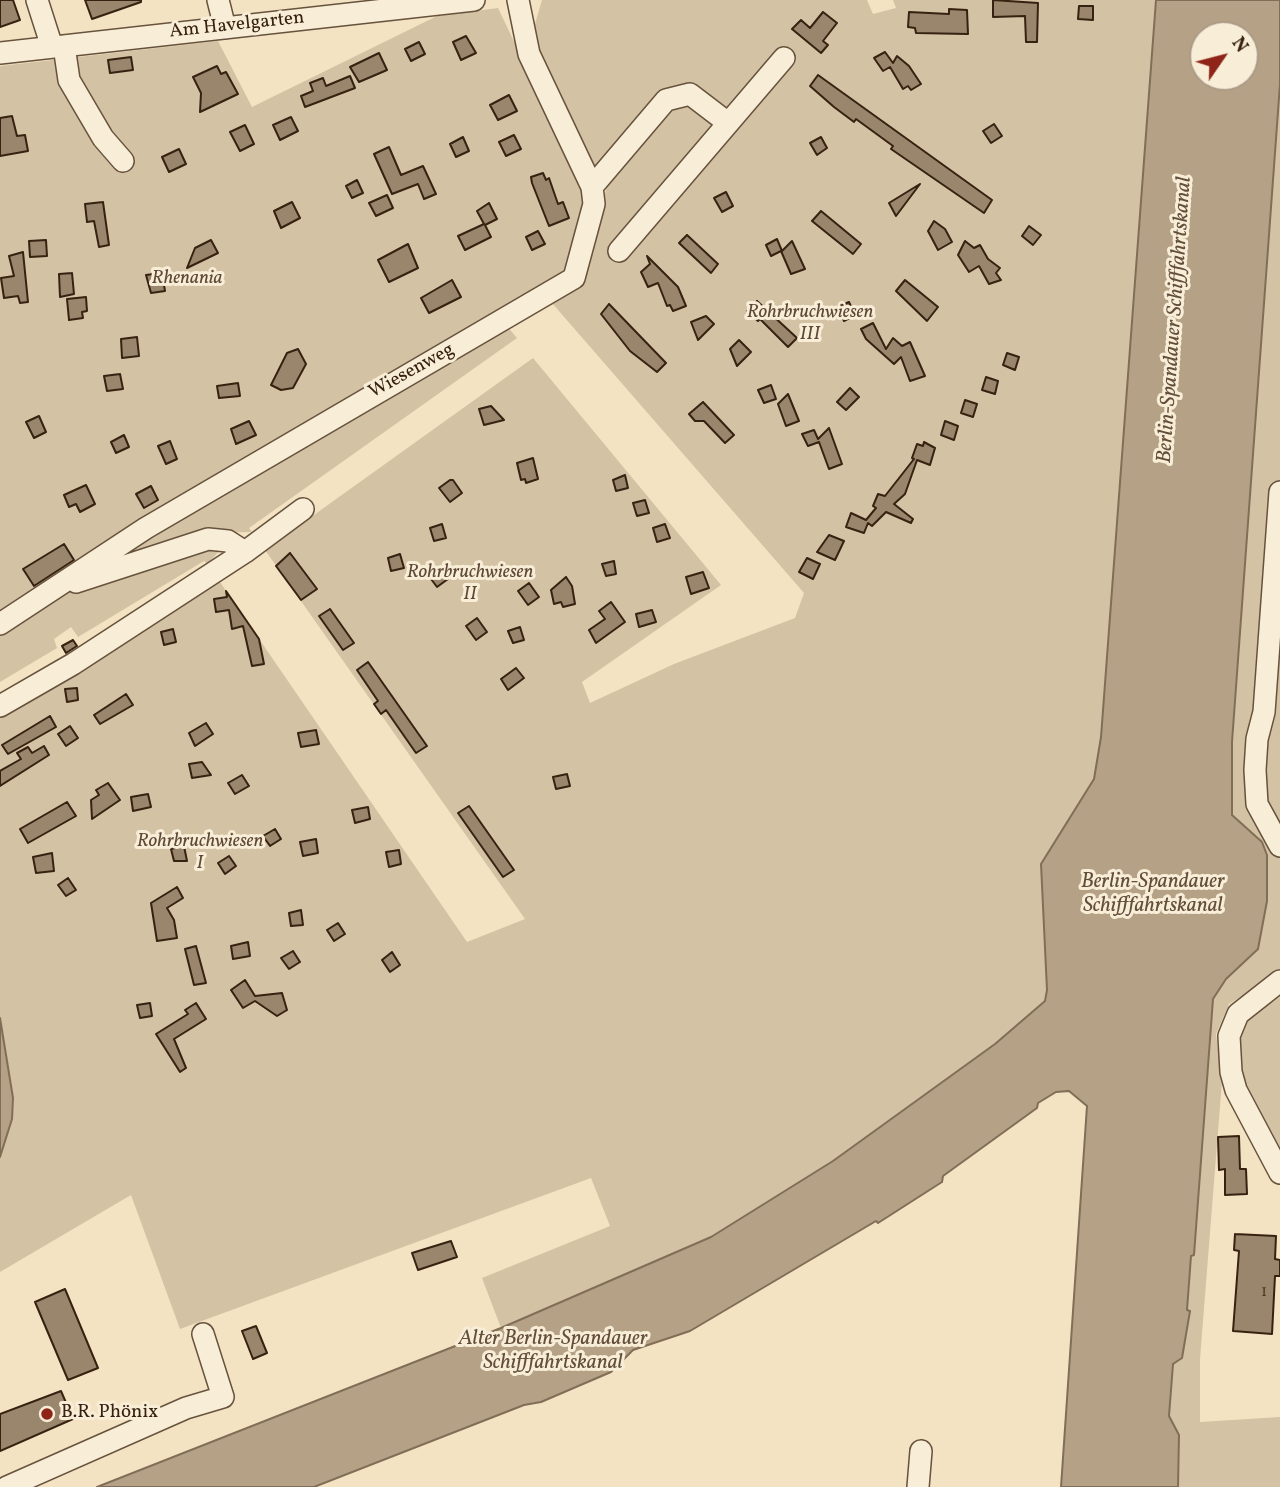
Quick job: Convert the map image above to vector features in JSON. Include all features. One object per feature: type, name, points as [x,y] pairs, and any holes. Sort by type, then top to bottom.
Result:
[{"type":"street","points":[[37,0],[58,46],[69,80],[103,138],[123,161]]},
{"type":"street","points":[[218,0],[225,28]]},
{"type":"street","name":"Am Havelgarten","points":[[0,53],[225,28],[398,4],[474,0]]},
{"type":"street","points":[[518,0],[529,54],[592,187],[666,100],[690,94],[728,123]]},
{"type":"street","points":[[619,251],[784,58]]},
{"type":"street","name":"Wiesenweg","points":[[0,624],[146,528],[573,278],[594,204],[592,187]]},
{"type":"street","points":[[1280,492],[1264,712],[1257,739],[1255,771],[1257,804],[1280,846]]},
{"type":"street","points":[[0,706],[73,664],[245,552],[303,509]]},
{"type":"street","points":[[66,580],[70,585],[208,539],[228,541],[245,552]]},
{"type":"street","points":[[1280,981],[1238,1014],[1229,1036],[1231,1072],[1236,1090],[1280,1173]]},
{"type":"street","points":[[7,1487],[186,1408],[223,1397],[204,1334]]},
{"type":"street","points":[[918,1487],[921,1451]]},
{"type":"green space","points":[[542,0],[867,0],[873,14],[896,8],[893,0],[1156,0],[1101,737],[1094,779],[1041,864],[1047,990],[1045,1001],[995,1044],[833,1161],[754,1213],[711,1237],[608,1284],[501,1328],[482,1278],[610,1226],[591,1178],[180,1329],[131,1195],[0,1272],[0,714],[220,582],[467,942],[525,919],[265,550],[533,358],[721,585],[582,682],[590,703],[674,664],[795,618],[804,593],[552,303],[582,284],[607,186],[595,175],[530,41]]},
{"type":"green space","name":"Rhenania","points":[[498,8],[587,194],[569,273],[417,357],[284,439],[93,549],[0,611],[0,66],[218,41],[252,107],[437,16]]},
{"type":"green space","points":[[1280,84],[1280,972],[1229,1004],[1216,1034],[1222,1081],[1200,1359],[1200,1422],[1280,1417],[1280,1487],[1178,1487],[1179,1435],[1169,1416],[1173,1364],[1182,1357],[1190,1311],[1187,1310],[1191,1256],[1194,1255],[1213,999],[1226,979],[1258,949],[1268,873],[1262,842],[1232,815],[1232,742]]},
{"type":"green space","points":[[506,325],[517,338],[249,528],[252,532],[209,533],[128,560],[118,552]]},
{"type":"green space","points":[[206,546],[220,550],[208,564],[204,561],[78,637],[71,627],[54,639],[57,648],[0,682],[0,631],[51,598]]},
{"type":"green space","points":[[1280,997],[1280,1157],[1232,1072],[1234,1029]]},
{"type":"water","name":"Berlin-Spandauer Schifffahrtskanal","points":[[1156,0],[1280,0],[1280,84],[1232,742],[1232,815],[1262,842],[1267,855],[1267,901],[1258,949],[1226,979],[1213,999],[1194,1255],[1191,1256],[1187,1310],[1190,1311],[1182,1358],[1173,1364],[1169,1416],[1179,1435],[1178,1487],[1061,1487],[1087,1106],[1069,1091],[1056,1092],[1038,1103],[1037,1108],[943,1176],[942,1182],[878,1223],[876,1221],[690,1331],[633,1350],[611,1372],[541,1402],[524,1405],[314,1487],[97,1487],[501,1328],[711,1237],[833,1161],[995,1044],[1045,1001],[1047,990],[1041,864],[1094,779],[1101,737]]},
{"type":"water","points":[[0,1018],[13,1098],[12,1119],[0,1157]]},
{"type":"building","points":[[0,0],[13,0],[20,20],[0,27]]},
{"type":"building","points":[[85,0],[141,0],[141,2],[92,19]]},
{"type":"building","points":[[993,0],[1038,3],[1037,42],[1026,42],[1025,16],[993,17]]},
{"type":"building","points":[[1079,6],[1093,6],[1093,20],[1078,19]]},
{"type":"building","points":[[949,9],[967,10],[968,34],[916,33],[915,28],[908,27],[909,12],[949,14]]},
{"type":"building","points":[[823,12],[837,23],[823,41],[828,45],[821,53],[792,29],[801,20],[810,28]]},
{"type":"building","points":[[466,36],[476,53],[461,60],[453,42]]},
{"type":"building","points":[[419,42],[425,54],[411,61],[405,49]]},
{"type":"building","points":[[885,52],[893,63],[897,56],[909,66],[921,84],[911,90],[908,86],[903,89],[890,67],[883,71],[874,58]]},
{"type":"building","points":[[379,53],[387,70],[359,82],[350,67]]},
{"type":"building","points":[[131,57],[133,70],[110,73],[108,60]]},
{"type":"building","points":[[217,66],[221,74],[226,72],[238,94],[200,112],[201,93],[193,77]]},
{"type":"building","points":[[818,75],[992,200],[984,213],[891,149],[893,146],[856,119],[854,122],[834,107],[810,86]]},
{"type":"building","points":[[350,76],[355,88],[305,107],[301,96],[313,91],[310,83],[323,78],[326,86]]},
{"type":"building","points":[[509,95],[517,111],[498,120],[490,105]]},
{"type":"building","points":[[12,116],[17,136],[25,135],[28,151],[0,156],[0,118]]},
{"type":"building","points":[[291,117],[298,131],[280,140],[273,125]]},
{"type":"building","points":[[994,124],[1002,136],[991,143],[983,131]]},
{"type":"building","points":[[245,125],[254,144],[240,151],[230,132]]},
{"type":"building","points":[[514,135],[521,149],[506,156],[499,142]]},
{"type":"building","points":[[463,137],[469,151],[456,157],[450,144]]},
{"type":"building","points":[[821,137],[827,148],[817,155],[810,143]]},
{"type":"building","points":[[389,147],[401,175],[423,166],[436,194],[424,199],[418,184],[392,194],[374,154]]},
{"type":"building","points":[[179,149],[186,164],[169,172],[162,157]]},
{"type":"building","points":[[543,173],[546,180],[549,178],[558,204],[563,202],[569,218],[549,226],[531,177]]},
{"type":"building","points":[[357,180],[363,193],[352,198],[346,186]]},
{"type":"building","points":[[920,184],[896,216],[889,203]]},
{"type":"building","points":[[726,192],[733,206],[722,212],[714,198]]},
{"type":"building","points":[[387,195],[393,208],[376,216],[369,203]]},
{"type":"building","points":[[103,202],[109,245],[99,247],[94,221],[87,222],[85,204]]},
{"type":"building","points":[[292,202],[300,218],[281,228],[274,211]]},
{"type":"building","points":[[489,203],[497,219],[485,225],[491,237],[465,250],[458,236],[484,224],[477,211]]},
{"type":"building","points":[[821,211],[861,244],[853,254],[812,221]]},
{"type":"building","points":[[934,221],[945,229],[952,242],[938,250],[928,231]]},
{"type":"building","points":[[1029,226],[1041,235],[1033,245],[1022,236]]},
{"type":"building","points":[[538,231],[545,244],[532,250],[526,237]]},
{"type":"building","points":[[687,235],[718,264],[711,273],[679,243]]},
{"type":"building","points":[[777,239],[782,251],[792,241],[805,269],[791,274],[781,251],[771,256],[766,245]]},
{"type":"building","points":[[46,240],[47,256],[30,257],[29,241]]},
{"type":"building","points":[[211,240],[218,253],[187,268],[195,248]]},
{"type":"building","points":[[965,241],[974,248],[980,245],[988,259],[1000,268],[996,273],[1001,280],[989,284],[979,266],[969,272],[958,255]]},
{"type":"building","points":[[408,244],[418,268],[389,282],[378,260]]},
{"type":"building","points":[[23,252],[28,302],[20,303],[18,296],[4,298],[1,278],[14,276],[9,256]]},
{"type":"building","points":[[647,256],[678,287],[686,306],[673,311],[670,305],[667,306],[658,283],[648,287],[641,272],[650,264]]},
{"type":"building","points":[[72,273],[74,294],[60,297],[59,274]]},
{"type":"building","points":[[162,273],[165,291],[151,293],[146,275]]},
{"type":"building","points":[[452,280],[461,297],[429,313],[421,298]]},
{"type":"building","points":[[905,280],[938,307],[927,321],[896,291]]},
{"type":"building","points":[[86,297],[87,311],[82,312],[83,318],[69,320],[67,299]]},
{"type":"building","points":[[757,301],[797,338],[788,347],[760,319],[758,321],[747,311]]},
{"type":"building","points":[[849,302],[855,315],[844,321],[838,307]]},
{"type":"building","points":[[609,304],[666,363],[657,372],[630,351],[601,314]]},
{"type":"building","points":[[706,316],[714,324],[698,340],[691,322]]},
{"type":"building","points":[[873,323],[886,349],[893,338],[902,346],[910,342],[925,376],[910,381],[901,357],[894,364],[866,339],[861,329]]},
{"type":"building","points":[[137,337],[139,356],[122,358],[121,339]]},
{"type":"building","points":[[739,340],[751,352],[737,366],[730,349]]},
{"type":"building","points":[[298,349],[306,364],[293,388],[281,390],[271,385],[287,353]]},
{"type":"building","points":[[1007,353],[1019,357],[1015,370],[1003,365]]},
{"type":"building","points":[[120,374],[123,389],[107,391],[104,376]]},
{"type":"building","points":[[986,377],[998,381],[995,394],[982,390]]},
{"type":"building","points":[[238,383],[240,396],[219,398],[217,386]]},
{"type":"building","points":[[771,385],[776,399],[764,403],[758,390]]},
{"type":"building","points":[[850,388],[859,397],[846,410],[837,402]]},
{"type":"building","points":[[788,394],[799,421],[786,426],[778,404]]},
{"type":"building","points":[[965,400],[977,404],[973,417],[961,413]]},
{"type":"building","points":[[703,402],[734,435],[725,443],[704,421],[695,421],[689,414]]},
{"type":"building","points":[[491,406],[504,420],[484,425],[479,409]]},
{"type":"building","points":[[39,416],[46,432],[34,438],[26,422]]},
{"type":"building","points":[[249,421],[256,435],[236,444],[231,429]]},
{"type":"building","points":[[945,421],[958,426],[954,440],[941,435]]},
{"type":"building","points":[[829,428],[842,464],[829,469],[819,442],[808,446],[802,434],[814,430],[818,439]]},
{"type":"building","points":[[124,435],[129,447],[116,453],[111,442]]},
{"type":"building","points":[[170,441],[177,459],[166,464],[158,446]]},
{"type":"building","points":[[924,442],[935,448],[930,465],[917,460],[905,494],[894,504],[913,519],[911,523],[886,512],[872,526],[868,523],[864,533],[846,527],[851,513],[866,520],[876,508],[873,506],[878,494],[885,496],[914,459],[912,458],[917,444],[923,446]]},
{"type":"building","points":[[533,458],[538,479],[526,483],[525,479],[521,480],[517,463]]},
{"type":"building","points":[[625,475],[628,488],[616,491],[613,480]]},
{"type":"building","points":[[453,480],[462,493],[450,502],[439,488]]},
{"type":"building","points":[[86,485],[95,504],[80,512],[76,504],[69,507],[64,495]]},
{"type":"building","points":[[151,486],[158,500],[144,508],[136,494]]},
{"type":"building","points":[[645,500],[649,513],[637,516],[633,503]]},
{"type":"building","points":[[442,524],[446,538],[434,541],[430,528]]},
{"type":"building","points":[[665,524],[670,538],[657,542],[653,528]]},
{"type":"building","points":[[829,535],[844,541],[835,560],[817,552]]},
{"type":"building","points":[[64,544],[74,560],[34,586],[23,569]]},
{"type":"building","points":[[290,553],[317,589],[301,600],[276,566]]},
{"type":"building","points":[[400,554],[404,568],[391,571],[388,558]]},
{"type":"building","points":[[807,558],[820,564],[813,579],[799,572]]},
{"type":"building","points":[[614,561],[616,574],[606,576],[602,564]]},
{"type":"building","points":[[440,567],[448,579],[437,587],[428,575]]},
{"type":"building","points":[[703,572],[709,588],[691,594],[686,577]]},
{"type":"building","points":[[566,577],[572,586],[575,604],[563,607],[561,602],[554,604],[551,590]]},
{"type":"building","points":[[529,583],[539,597],[528,605],[518,591]]},
{"type":"building","points":[[226,591],[259,639],[264,664],[252,666],[243,626],[232,629],[229,610],[216,612],[214,599],[227,597]]},
{"type":"building","points":[[611,602],[625,622],[596,643],[589,630],[605,619],[599,611]]},
{"type":"building","points":[[330,609],[354,643],[343,650],[319,616]]},
{"type":"building","points":[[652,610],[656,622],[639,627],[636,614]]},
{"type":"building","points":[[477,618],[487,632],[476,640],[466,626]]},
{"type":"building","points":[[520,627],[524,640],[513,643],[508,631]]},
{"type":"building","points":[[173,629],[176,642],[164,645],[161,632]]},
{"type":"building","points":[[73,640],[77,646],[66,653],[62,646]]},
{"type":"building","points":[[368,662],[427,746],[416,753],[386,710],[381,714],[374,704],[378,701],[357,670]]},
{"type":"building","points":[[516,668],[524,678],[508,690],[501,679]]},
{"type":"building","points":[[77,688],[78,700],[67,702],[65,689]]},
{"type":"building","points":[[126,694],[133,705],[100,724],[94,715]]},
{"type":"building","points":[[50,716],[56,727],[8,754],[2,745]]},
{"type":"building","points":[[206,723],[213,734],[195,746],[189,733]]},
{"type":"building","points":[[70,726],[78,738],[66,746],[58,734]]},
{"type":"building","points":[[316,730],[319,744],[301,747],[298,733]]},
{"type":"building","points":[[44,746],[49,755],[0,786],[0,771],[21,759],[17,753],[28,747],[32,753]]},
{"type":"building","points":[[202,762],[211,775],[192,778],[189,764]]},
{"type":"building","points":[[567,774],[570,786],[556,789],[553,777]]},
{"type":"building","points":[[242,775],[249,786],[235,794],[228,783]]},
{"type":"building","points":[[108,783],[120,800],[92,819],[91,800],[99,795],[96,790]]},
{"type":"building","points":[[148,794],[151,807],[133,811],[131,797]]},
{"type":"building","points":[[67,802],[76,816],[28,843],[20,829]]},
{"type":"building","points":[[469,806],[514,870],[503,877],[458,813]]},
{"type":"building","points":[[368,807],[370,819],[355,823],[352,810]]},
{"type":"building","points":[[275,829],[281,839],[270,846],[263,836]]},
{"type":"building","points":[[316,839],[318,853],[303,856],[300,842]]},
{"type":"building","points":[[184,846],[187,861],[174,861],[171,849]]},
{"type":"building","points":[[399,850],[401,864],[389,867],[386,852]]},
{"type":"building","points":[[52,853],[54,871],[36,873],[33,857]]},
{"type":"building","points":[[229,856],[236,866],[225,874],[218,863]]},
{"type":"building","points":[[68,878],[76,890],[66,896],[58,885]]},
{"type":"building","points":[[177,887],[183,898],[167,908],[174,920],[177,938],[157,941],[151,903]]},
{"type":"building","points":[[301,910],[303,925],[291,926],[289,913]]},
{"type":"building","points":[[338,923],[345,934],[334,941],[327,930]]},
{"type":"building","points":[[248,942],[250,956],[233,959],[231,946]]},
{"type":"building","points":[[196,946],[206,983],[194,985],[185,949]]},
{"type":"building","points":[[293,951],[300,962],[289,969],[281,958]]},
{"type":"building","points":[[392,952],[400,965],[390,972],[382,960]]},
{"type":"building","points":[[245,980],[255,996],[282,993],[287,1010],[277,1016],[255,1001],[243,1008],[231,990]]},
{"type":"building","points":[[150,1003],[152,1016],[140,1018],[137,1005]]},
{"type":"building","points":[[196,1003],[206,1019],[174,1039],[186,1068],[180,1072],[156,1034],[188,1014],[185,1010]]},
{"type":"building","points":[[1239,1136],[1240,1169],[1246,1169],[1247,1194],[1225,1195],[1225,1169],[1219,1170],[1218,1137]]},
{"type":"building","points":[[1235,1234],[1276,1236],[1275,1259],[1280,1260],[1280,1276],[1275,1276],[1272,1334],[1233,1331],[1239,1251],[1234,1250]]},
{"type":"building","points":[[451,1241],[457,1257],[418,1270],[412,1253]]},
{"type":"building","points":[[65,1289],[98,1368],[68,1380],[35,1302]]},
{"type":"building","points":[[256,1326],[267,1353],[253,1359],[242,1331]]},
{"type":"building","points":[[61,1391],[73,1419],[0,1451],[0,1414]]},
{"type":"place","name":"B.R. Phönix","points":[[47,1414]]},
{"type":"park label","name":"Rohrbruchwiesen III","points":[[810,325]]},
{"type":"park label","name":"Rohrbruchwiesen II","points":[[470,585]]},
{"type":"park label","name":"Rohrbruchwiesen I","points":[[200,854]]},
{"type":"water label","name":"Alter Berlin-Spandauer Schifffahrtskanal","points":[[553,1352]]}]
